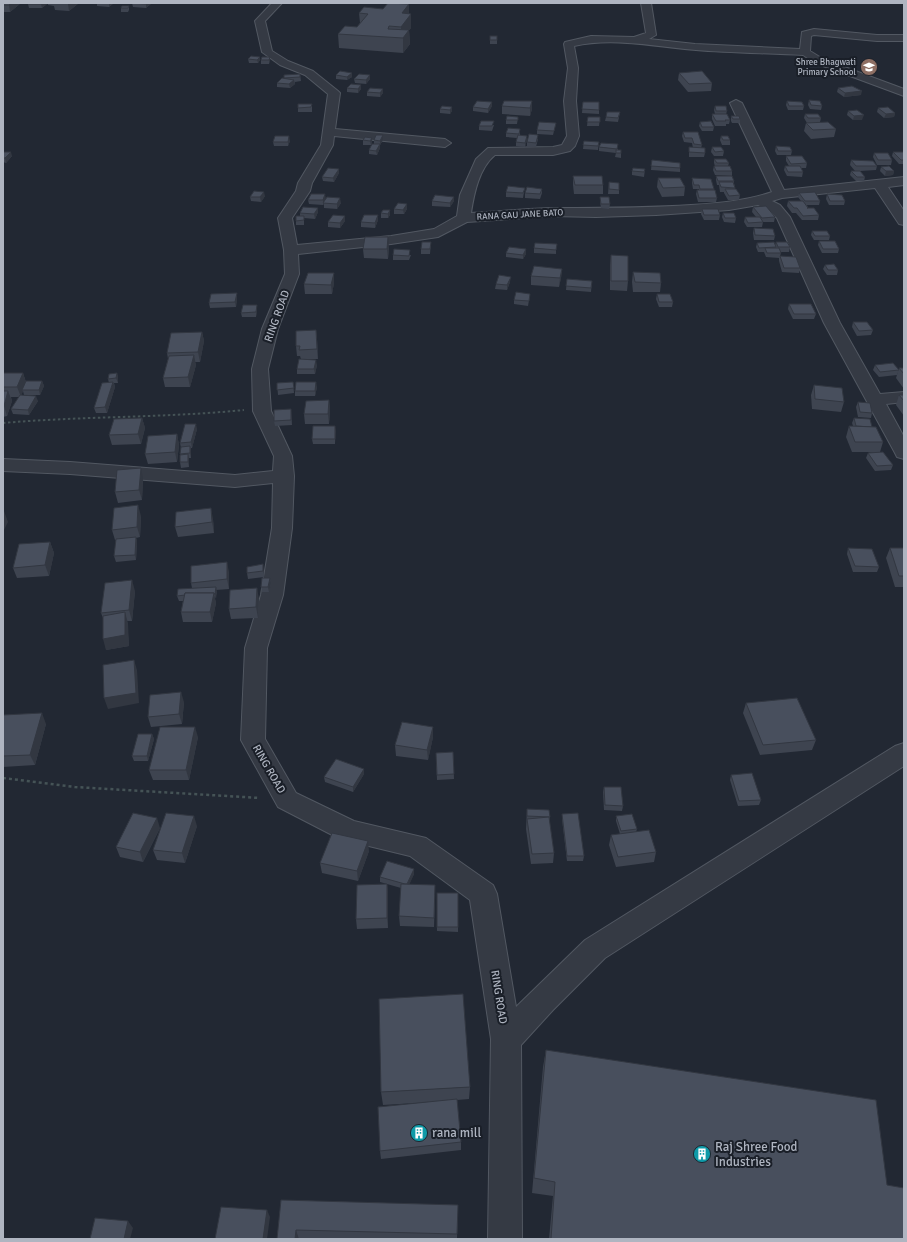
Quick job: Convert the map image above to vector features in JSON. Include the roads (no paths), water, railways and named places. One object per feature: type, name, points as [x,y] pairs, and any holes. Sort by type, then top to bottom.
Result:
[{"type":"street","name":"RING ROAD","points":[[277,3],[260,21],[267,52],[284,63],[309,73],[334,93],[330,132],[327,145],[305,183],[303,191],[285,218],[291,250],[292,274],[270,329],[260,369],[262,411],[283,456],[284,476],[282,528],[272,595],[256,648],[253,740],[287,800],[349,830],[417,846],[483,894],[506,1039],[505,1239]]},
{"type":"street","points":[[634,40],[651,35],[646,3]]},
{"type":"street","points":[[804,52],[806,34],[814,32],[877,38],[904,38]]},
{"type":"street","points":[[464,218],[467,195],[482,159],[492,151],[553,151],[566,148],[571,143],[573,136],[570,101],[573,68],[569,44],[591,39],[634,40],[696,47],[804,52],[819,61],[904,93]]},
{"type":"street","points":[[736,102],[780,194]]},
{"type":"street","points":[[330,132],[445,143]]},
{"type":"street","name":"RANA GAU JANE BATO","points":[[291,250],[391,240],[438,233],[464,218],[499,214],[552,212],[596,213],[729,206],[760,201],[780,194],[904,181]]},
{"type":"street","points":[[879,184],[904,221]]},
{"type":"street","points":[[760,201],[775,208],[783,217],[832,323],[904,453]]},
{"type":"street","points":[[874,400],[904,397]]},
{"type":"street","points":[[3,466],[70,468],[236,480],[284,476]]},
{"type":"street","points":[[506,1039],[542,1000],[595,949],[904,753]]},
{"type":"place","name":"Shree Bhagwati Primary School","points":[[869,67]]},
{"type":"place","name":"rana mill","points":[[419,1133]]},
{"type":"place","name":"Raj Shree Food Industries","points":[[702,1154]]}]
